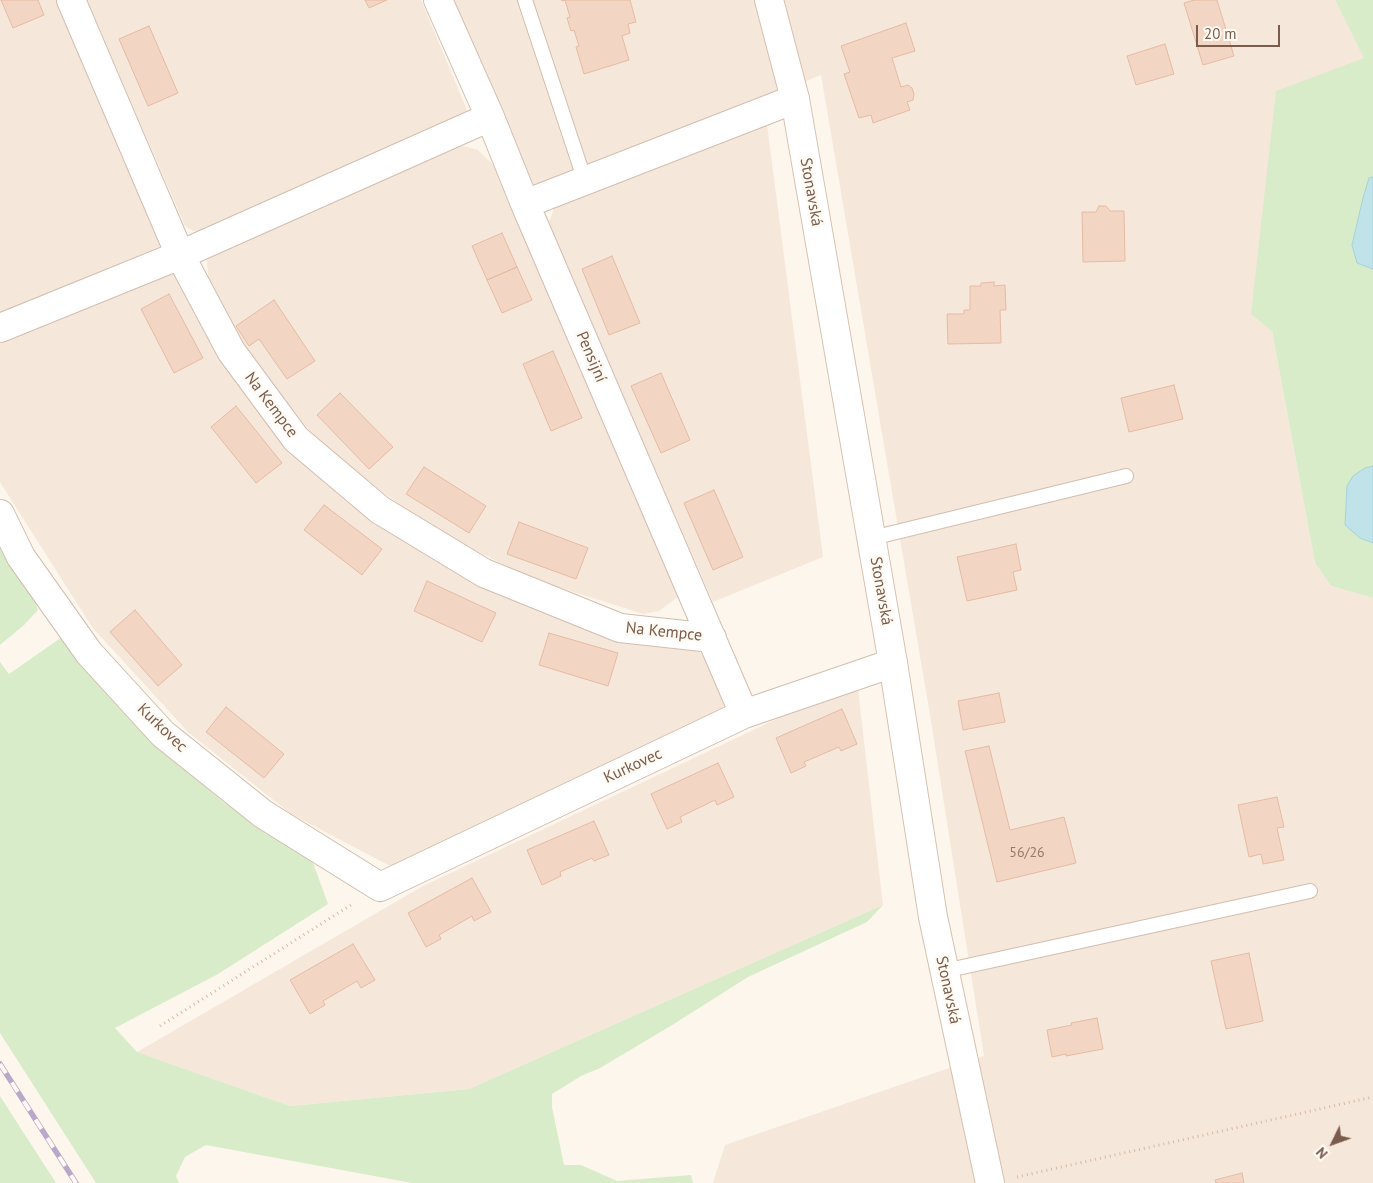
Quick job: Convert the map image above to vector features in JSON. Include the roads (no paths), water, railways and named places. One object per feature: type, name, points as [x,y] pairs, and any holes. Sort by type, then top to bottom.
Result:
[{"type":"street","name":"Na Kempce","points":[[71,0],[180,255],[231,351],[296,439],[380,510],[484,573],[620,628],[712,638]]},
{"type":"street","name":"Pensijní","points":[[438,0],[490,117],[525,204],[744,714]]},
{"type":"street","name":"Stonavská","points":[[769,0],[795,99],[894,662],[932,917],[944,971],[1000,1181]]},
{"type":"street","points":[[525,204],[795,99]]},
{"type":"street","points":[[0,328],[180,255],[490,117]]},
{"type":"street","name":"Kurkovec","points":[[0,514],[20,557],[89,653],[163,734],[263,814],[380,887],[744,714],[894,662]]},
{"type":"lane","points":[[525,0],[585,181]]},
{"type":"lane","points":[[872,538],[1126,476]]},
{"type":"lane","points":[[944,971],[1310,891]]},
{"type":"water","points":[[1373,177],[1373,269],[1357,263],[1352,245],[1369,178]]},
{"type":"water","points":[[1373,466],[1373,543],[1360,538],[1345,525],[1347,486],[1353,476],[1365,468]]},
{"type":"railway","points":[[0,1064],[76,1183]]}]
